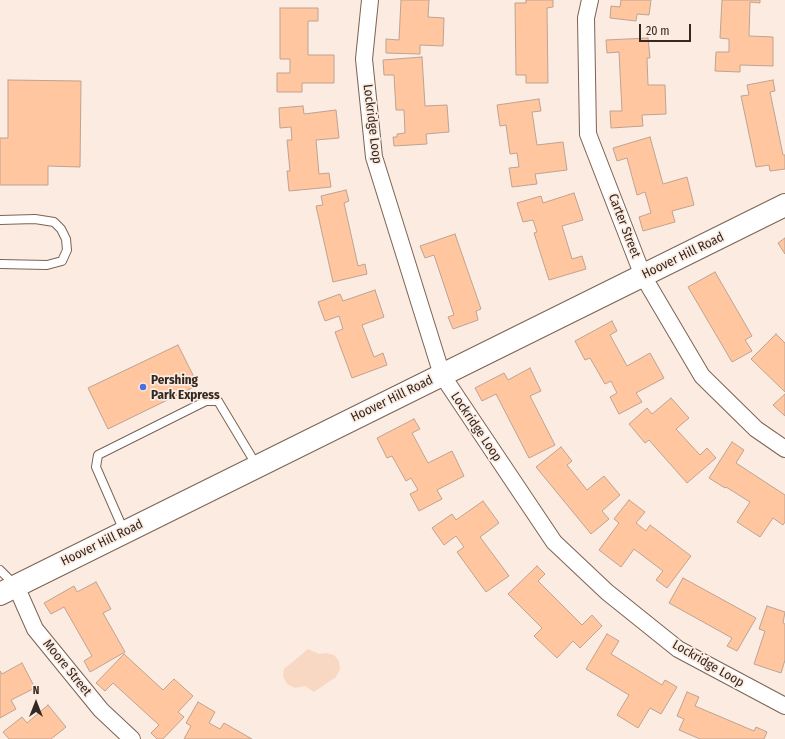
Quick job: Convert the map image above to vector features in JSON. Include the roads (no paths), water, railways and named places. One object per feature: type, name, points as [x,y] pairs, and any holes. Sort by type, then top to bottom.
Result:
[{"type":"street","name":"Lockridge Loop","points":[[370,0],[364,59],[374,157],[442,375],[554,542],[607,592],[678,650],[785,706]]},
{"type":"street","name":"Carter Street","points":[[590,0],[586,18],[588,134],[643,276],[702,376],[756,429],[785,448]]},
{"type":"street","name":"Hoover Hill Road","points":[[8,590],[785,206]]},
{"type":"street","name":"Moore Street","points":[[8,590],[35,629],[101,710],[132,739]]},
{"type":"lane","points":[[0,220],[35,219],[54,222],[64,234],[67,250],[62,261],[47,265],[0,264]]},
{"type":"lane","points":[[125,532],[96,467],[98,455],[206,401],[218,401],[257,466]]},
{"type":"lane","points":[[0,570],[8,590]]},
{"type":"place","name":"Pershing Park Express","points":[[143,387]]}]
